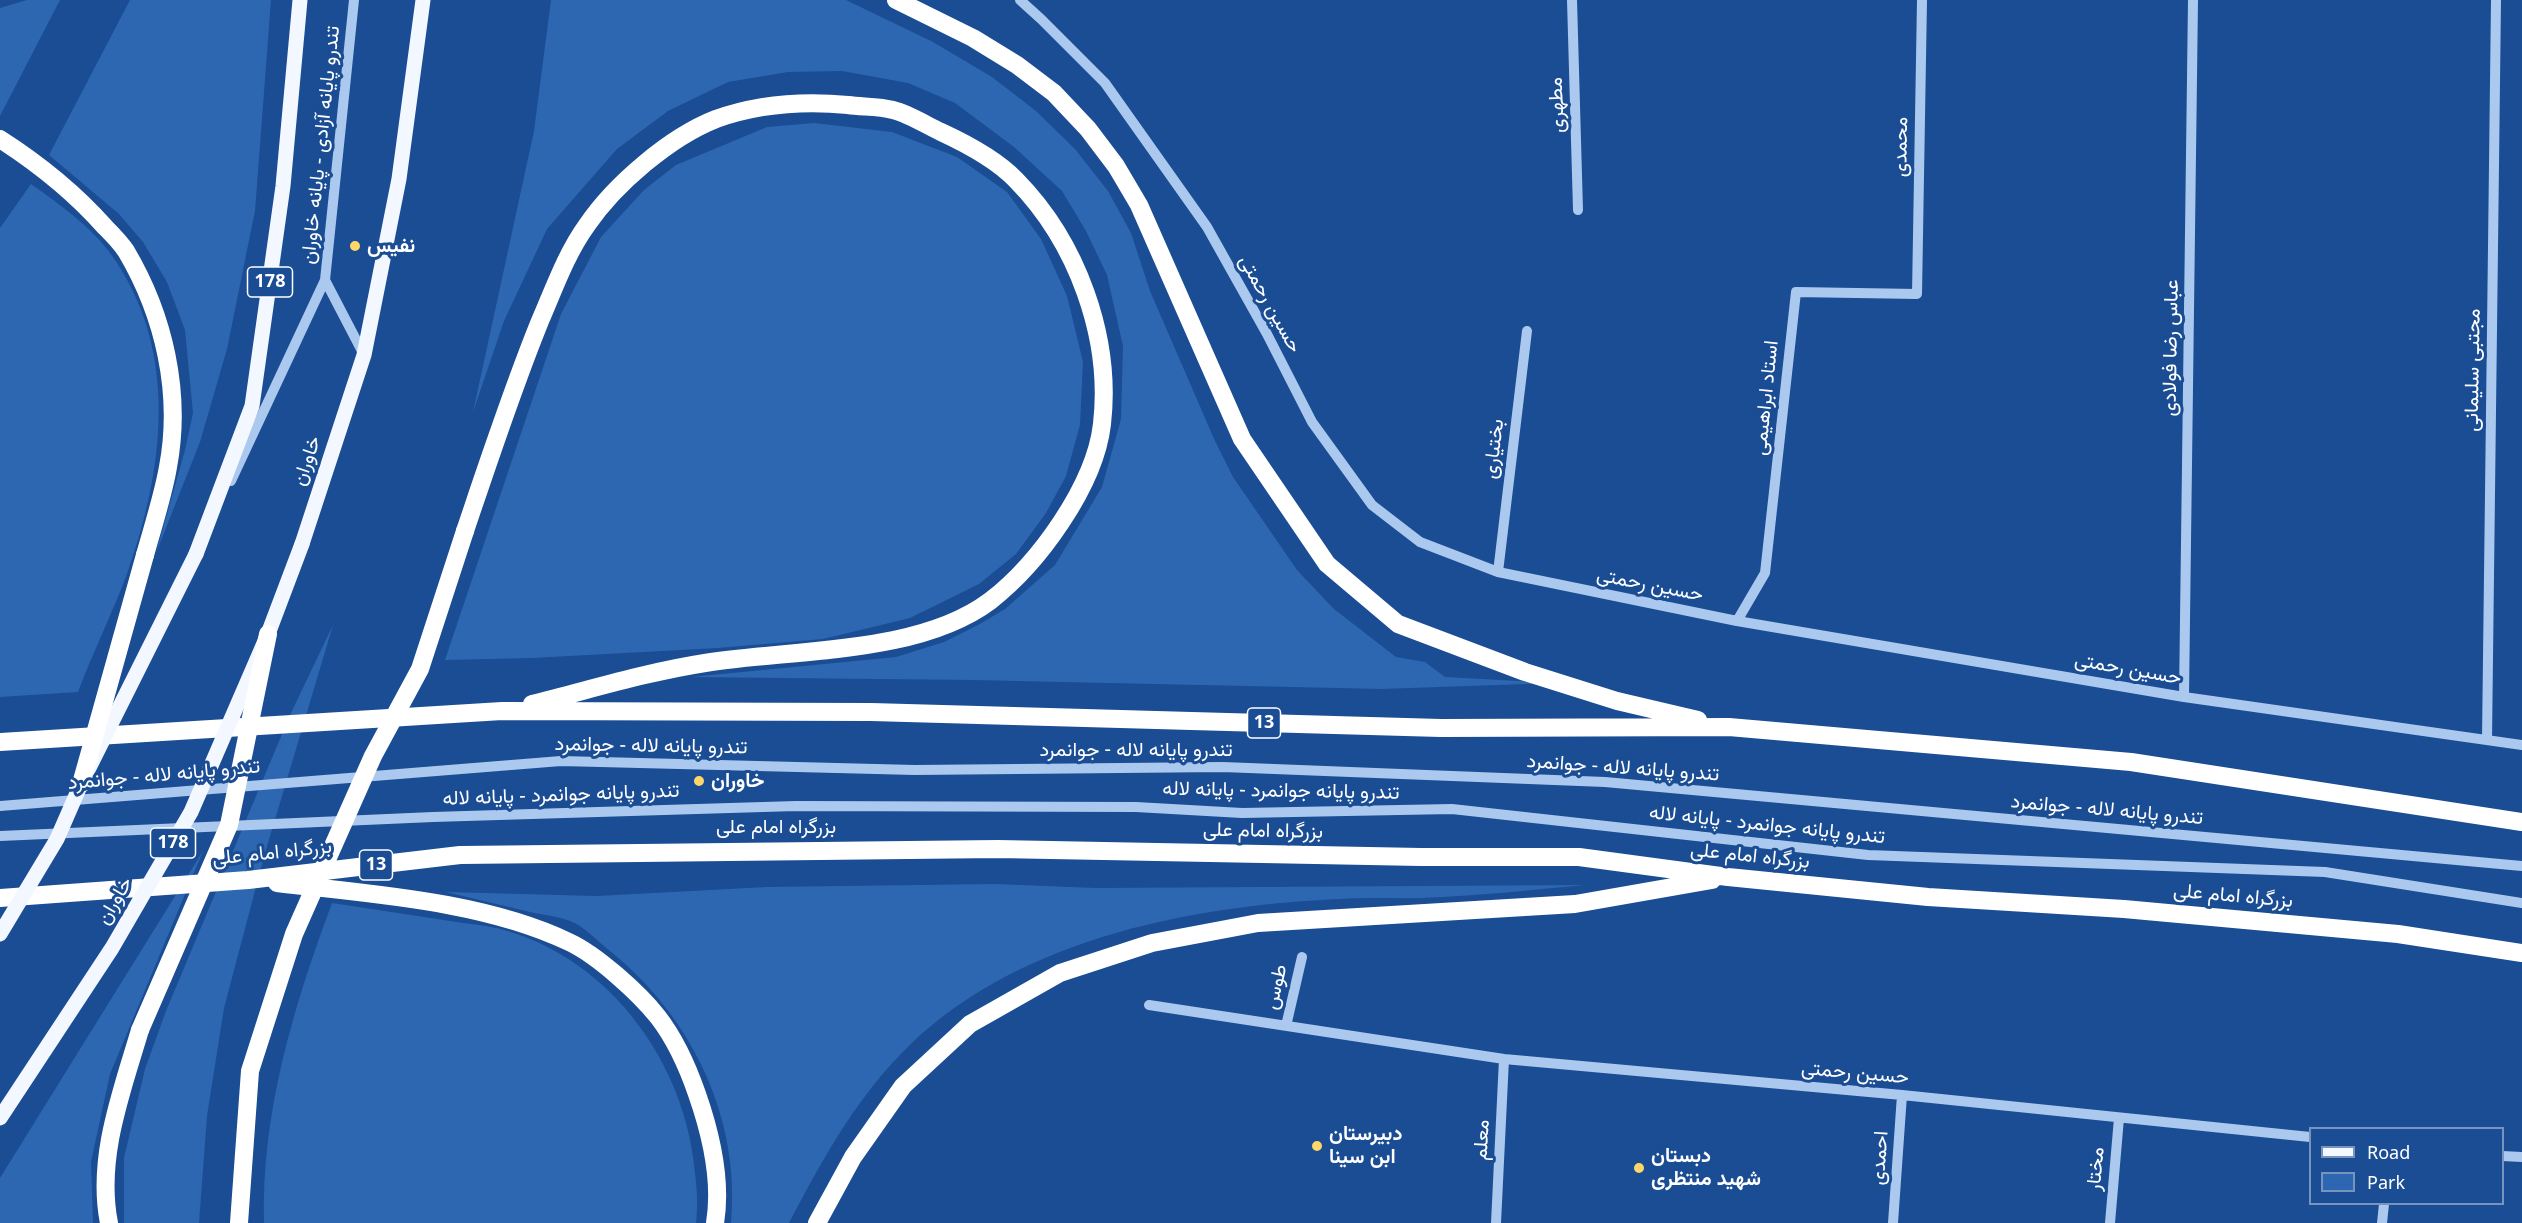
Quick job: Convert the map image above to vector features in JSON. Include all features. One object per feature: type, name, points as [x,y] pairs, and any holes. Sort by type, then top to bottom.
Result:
[{"type":"highway","points":[[896,0],[973,38],[1017,65],[1054,93],[1088,129],[1116,166],[1139,205],[1242,439],[1327,564],[1398,624],[1525,672],[1617,701],[1729,727]]},
{"type":"highway","points":[[239,1223],[250,1071],[294,934],[368,766],[420,669],[511,394],[561,272],[587,225],[630,176],[669,146],[715,120],[765,107],[814,102],[892,110],[966,144],[1014,177],[1052,222],[1084,285],[1103,361],[1102,426],[1090,470],[1064,517],[1033,561],[988,603],[948,623],[896,641],[704,663],[502,711]]},
{"type":"highway","points":[[0,139],[40,166],[87,206],[125,249],[152,302],[168,358],[172,418],[168,466],[81,784]]},
{"type":"highway","points":[[109,1223],[106,1165],[112,1124],[140,1030],[229,825],[268,634]]},
{"type":"highway","name":"13","points":[[0,742],[502,711],[871,712],[1441,728],[1729,727],[2132,762],[2522,822]]},
{"type":"highway","name":"بزرگراه امام علی","points":[[0,898],[248,880],[460,855],[975,849],[1421,857],[1579,857],[1728,877],[1928,897],[2124,909],[2386,932],[2522,953]]},
{"type":"highway","points":[[817,1223],[853,1157],[903,1086],[970,1024],[1060,973],[1152,943],[1258,923],[1575,904],[1728,877]]},
{"type":"highway","points":[[248,880],[444,906],[525,923],[571,942],[614,973],[658,1018],[689,1070],[708,1126],[716,1176],[715,1223]]},
{"type":"main road","name":"178","points":[[0,934],[57,839],[81,784],[196,554],[252,406],[283,186],[300,0]]},
{"type":"main road","name":"خاوران","points":[[0,1118],[112,948],[191,812],[268,634],[302,544],[364,356],[399,179],[423,0]]},
{"type":"street","name":"تندرو پایانه آزادی - پایانه خاوران","points":[[196,554],[325,280],[354,0]]},
{"type":"street","name":"حسین رحمتی","points":[[1020,0],[1105,83],[1206,227],[1267,334],[1312,422],[1372,505],[1420,542],[1498,572],[1737,621],[2184,697],[2522,745]]},
{"type":"street","name":"مطهری","points":[[1572,0],[1578,210]]},
{"type":"street","name":"محمدی","points":[[1917,294],[1922,0]]},
{"type":"street","name":"عباس رضا فولادی","points":[[2184,697],[2193,0]]},
{"type":"street","name":"مجتبی سلیمانی","points":[[2487,740],[2496,0]]},
{"type":"street","points":[[325,280],[364,356]]},
{"type":"street","name":"استاد ابراهیمی","points":[[1737,621],[1765,573],[1796,291],[1917,294]]},
{"type":"street","name":"بختیاری","points":[[1498,572],[1527,331]]},
{"type":"street","name":"تندرو پایانه لاله - جوانمرد","points":[[0,806],[561,761],[915,770],[1223,767],[1605,782],[2522,867]]},
{"type":"street","name":"تندرو پایانه جوانمرد - پایانه لاله","points":[[0,836],[433,817],[796,806],[1136,807],[1242,813],[1452,809],[1868,855],[2325,872],[2522,903]]},
{"type":"street","name":"طوس","points":[[1286,1026],[1302,957]]},
{"type":"street","name":"حسین رحمتی","points":[[1149,1005],[1504,1059],[1902,1095],[2309,1137]]},
{"type":"street","name":"معلم","points":[[1496,1223],[1504,1059]]},
{"type":"street","name":"احمدی","points":[[1893,1223],[1902,1095]]},
{"type":"street","name":"مختار","points":[[2110,1223],[2119,1119]]},
{"type":"street","points":[[2504,1156],[2522,1157]]},
{"type":"street","points":[[2382,1223],[2384,1205]]},
{"type":"green space","points":[[27,0],[60,0],[0,116],[0,8]]},
{"type":"green space","points":[[130,0],[271,0],[255,211],[227,349],[200,442],[156,553],[193,413],[185,330],[167,282],[143,242],[119,214],[49,155]]},
{"type":"green space","points":[[551,0],[846,0],[933,42],[992,77],[1036,111],[1075,149],[1108,191],[1131,233],[1150,291],[1215,441],[1233,477],[1297,570],[1334,609],[1396,657],[1425,662],[1445,677],[1555,683],[1382,689],[973,680],[691,677],[896,657],[944,642],[1005,609],[1055,565],[1102,487],[1121,419],[1123,346],[1107,275],[1086,231],[1062,191],[1014,147],[955,103],[908,83],[842,71],[788,72],[728,82],[668,111],[617,149],[547,229],[504,321],[473,412],[534,131]]},
{"type":"green space","points":[[814,123],[892,132],[957,157],[1007,192],[1041,239],[1067,296],[1083,362],[1080,425],[1066,476],[1046,513],[1016,554],[979,584],[910,618],[823,639],[718,648],[532,658],[445,660],[561,314],[601,237],[644,190],[676,165],[767,127]]},
{"type":"green space","points":[[31,184],[89,229],[109,251],[137,299],[150,337],[157,376],[159,416],[156,456],[139,535],[127,574],[78,692],[0,697],[0,228]]},
{"type":"green space","points":[[333,625],[265,853],[224,1008],[207,1116],[199,1223],[124,1223],[124,1158],[145,1069],[166,1011],[290,715]]},
{"type":"green space","points":[[203,851],[110,1074],[91,1162],[93,1223],[0,1223],[0,1178]]},
{"type":"green space","points":[[995,884],[1096,888],[1585,885],[1443,897],[1349,898],[1221,910],[1161,921],[1102,937],[1046,958],[992,984],[943,1017],[899,1056],[866,1094],[852,1115],[825,1157],[789,1223],[731,1223],[732,1184],[728,1145],[705,1072],[687,1038],[639,977],[575,923],[446,892],[597,896],[767,887]]},
{"type":"green space","points":[[332,903],[504,930],[543,945],[578,965],[609,991],[636,1022],[659,1056],[676,1093],[689,1132],[697,1198],[696,1223],[264,1223],[268,1141],[274,1100],[293,1020]]},
{"type":"place","name":"نفیس","points":[[355,246]]},
{"type":"place","name":"خاوران","points":[[699,781]]},
{"type":"place","name":"دبیرستان ابن سینا","points":[[1317,1146]]},
{"type":"place","name":"دبستان شهید منتظری","points":[[1639,1168]]}]
